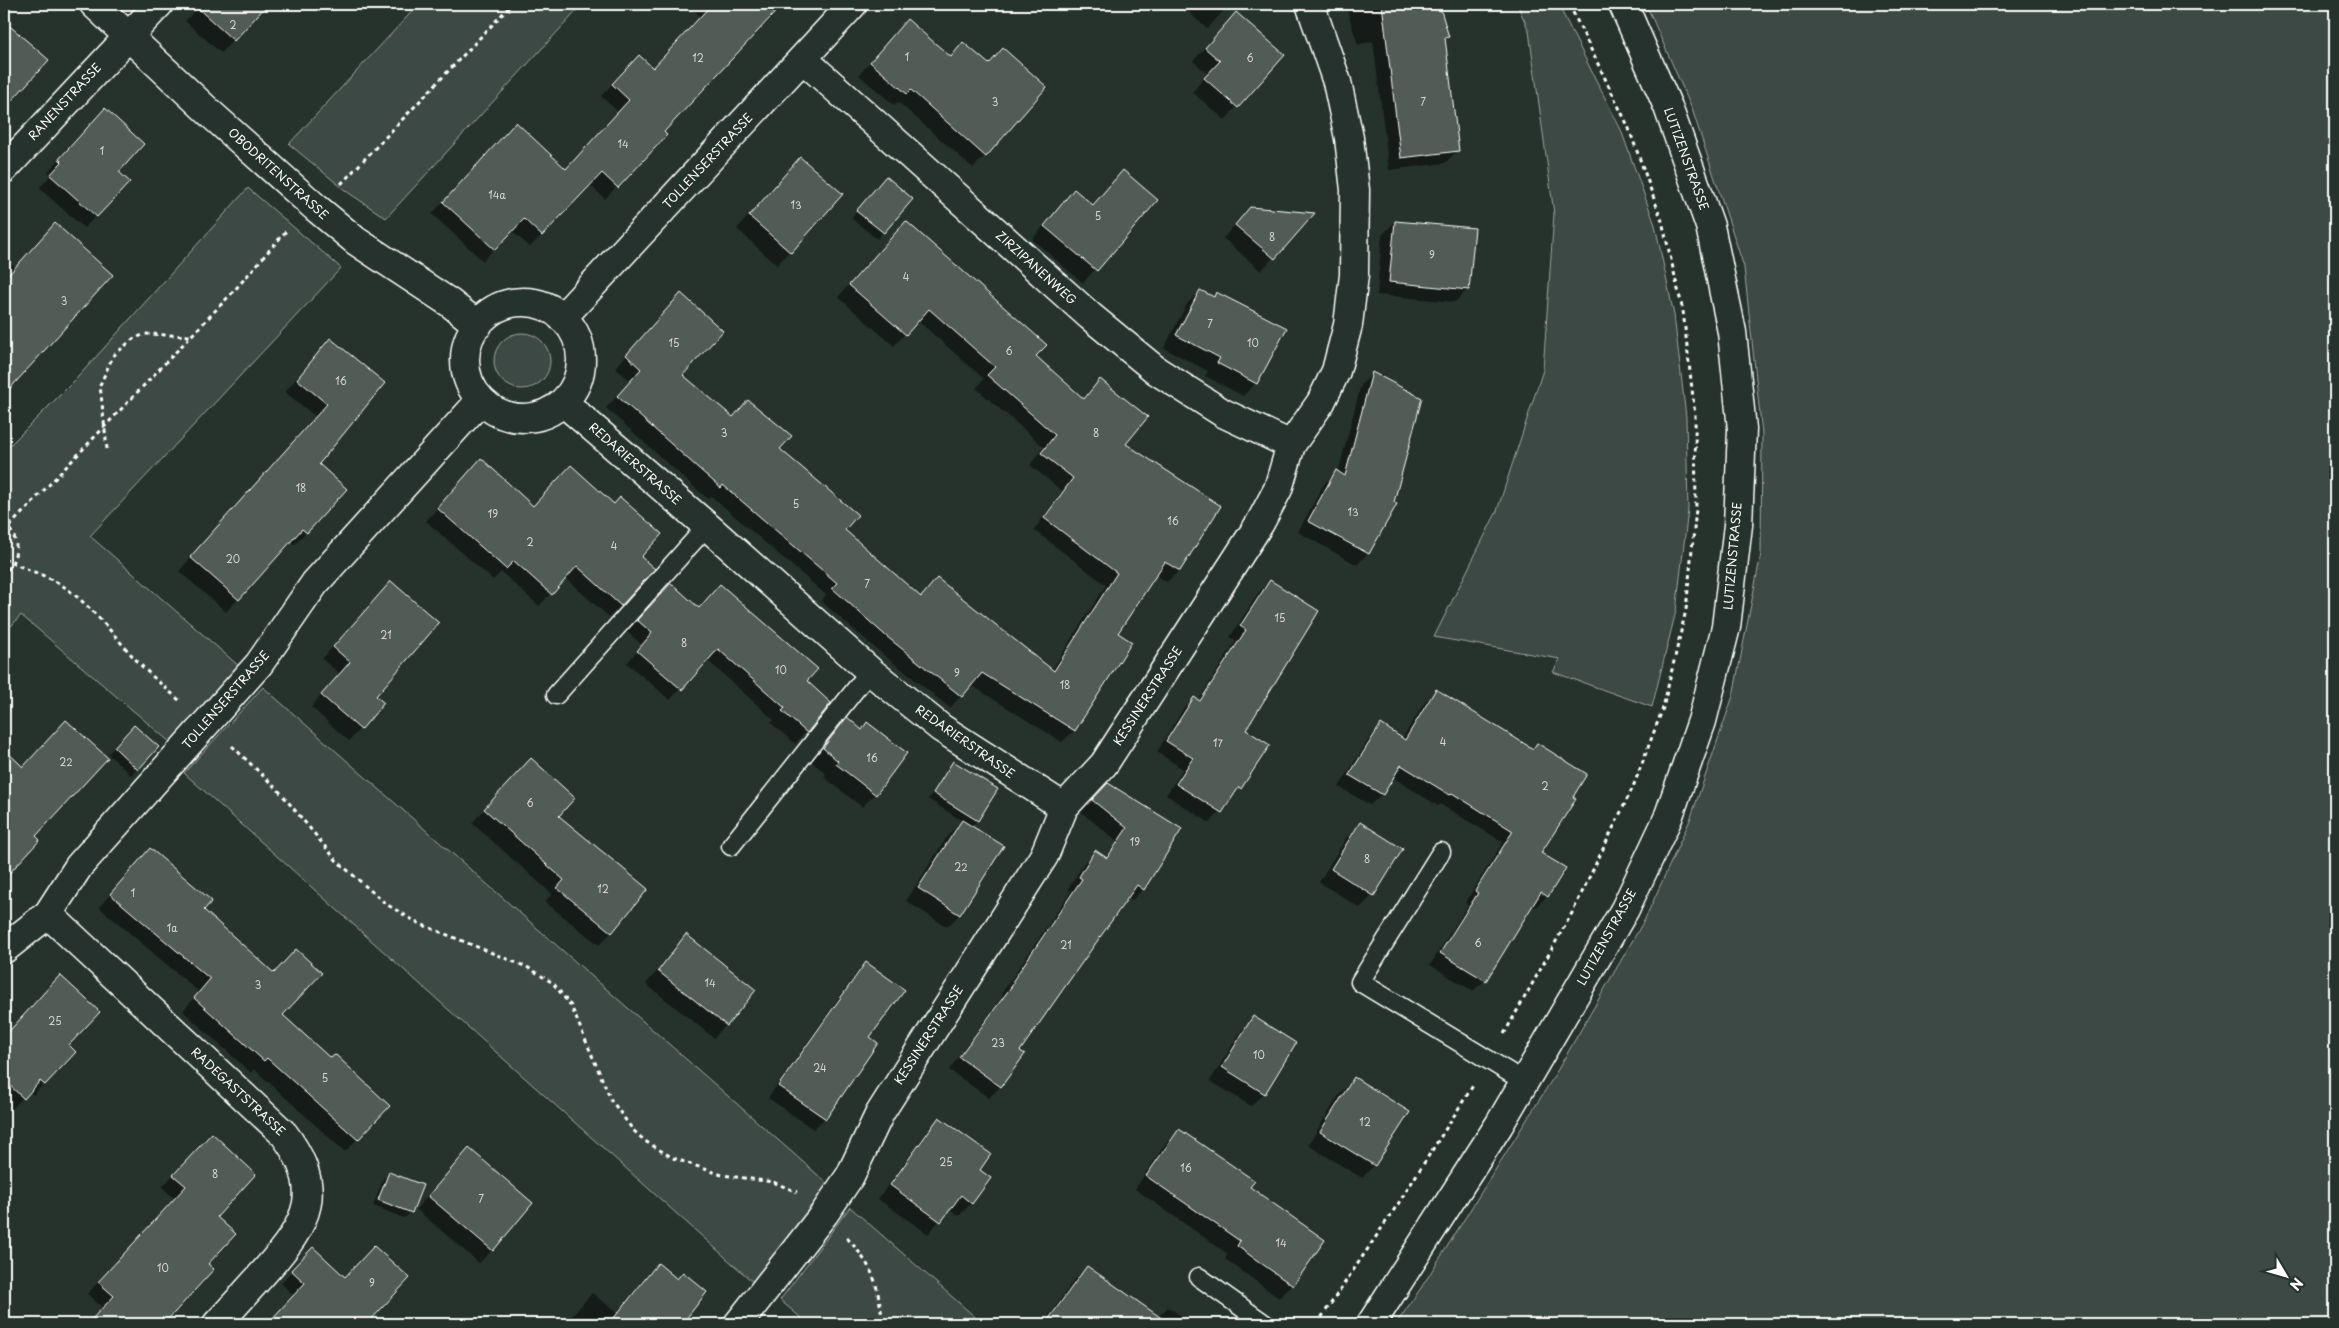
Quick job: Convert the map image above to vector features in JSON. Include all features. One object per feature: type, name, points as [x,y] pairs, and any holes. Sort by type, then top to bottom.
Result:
[{"type":"street","name":"OBODRITENSTRASSE","points":[[94,4],[315,207],[356,241],[442,298],[478,325]]},
{"type":"street","name":"RANENSTRASSE","points":[[4,169],[159,4]]},
{"type":"street","name":"TOLLENSERSTRASSE","points":[[562,318],[853,4]]},
{"type":"street","name":"KESSINERSTRASSE","points":[[738,1324],[824,1214],[850,1176],[880,1113],[1044,856],[1064,807],[1104,764],[1260,523],[1278,489],[1292,445],[1321,402],[1336,371],[1348,325],[1354,275],[1354,190],[1349,138],[1337,82],[1310,4]]},
{"type":"street","name":"LUTIZENSTRASSE","points":[[1370,1324],[1525,1082],[1625,909],[1668,818],[1702,721],[1726,627],[1738,525],[1742,429],[1732,332],[1710,226],[1668,107],[1623,4]]},
{"type":"street","name":"ZIRZIPANENWEG","points":[[803,59],[1090,316],[1157,371],[1223,413],[1292,445]]},
{"type":"street","points":[[528,302],[547,308],[562,318],[574,332],[580,350],[580,369],[574,387],[563,402],[548,413],[531,418],[513,418],[496,412],[481,400],[471,387],[466,355],[469,339],[478,325],[491,312],[509,304],[528,302]]},
{"type":"street","name":"TOLLENSERSTRASSE","points":[[4,948],[48,914],[79,866],[259,664],[315,583],[481,400]]},
{"type":"street","name":"REDARIERSTRASSE","points":[[563,402],[707,526],[870,672],[941,728],[1064,807]]},
{"type":"street","name":"RADEGASTSTRASSE","points":[[48,914],[284,1134],[297,1151],[305,1171],[308,1190],[306,1207],[300,1224],[291,1242],[217,1324]]},
{"type":"lane","points":[[556,695],[707,526]]},
{"type":"lane","points":[[731,846],[870,672]]},
{"type":"lane","points":[[1440,852],[1360,982],[1525,1082]]},
{"type":"lane","points":[[1199,1277],[1265,1324]]},
{"type":"path","points":[[4,532],[192,336],[295,221],[315,207],[343,182],[512,4]]},
{"type":"path","points":[[1317,1324],[1400,1202],[1488,1061],[1572,913],[1633,787],[1663,708],[1686,610],[1696,508],[1695,415],[1683,311],[1662,221],[1628,126],[1569,4]]},
{"type":"path","points":[[107,449],[100,385],[113,356],[133,339],[145,334],[192,336]]},
{"type":"path","points":[[4,524],[13,533],[16,543],[16,554],[12,564],[4,573]]},
{"type":"path","points":[[4,559],[50,579],[75,596],[152,676],[208,723],[278,791],[337,861],[386,904],[418,923],[527,967],[553,983],[571,1006],[611,1100],[622,1117],[644,1141],[673,1158],[722,1175],[773,1182],[810,1200],[856,1247],[865,1261],[877,1288],[884,1324]]},
{"type":"shaded area","points":[[419,4],[583,4],[386,218],[346,191],[289,144]]},
{"type":"shaded area","points":[[1517,4],[1558,4],[1621,130],[1655,225],[1674,315],[1686,417],[1688,510],[1676,611],[1652,707],[1553,672],[1560,659],[1434,637],[1497,511],[1543,370],[1554,214],[1529,31]]},
{"type":"shaded area","points":[[1646,4],[2335,4],[2335,1324],[1396,1324],[1423,1285],[1553,1078],[1645,919],[1690,820],[1733,696],[1761,554],[1762,434],[1744,267],[1692,109]]},
{"type":"shaded area","points":[[248,188],[341,268],[90,536],[240,667],[171,743],[21,615],[4,634],[4,451],[77,378]]},
{"type":"shaded area","points":[[522,333],[533,335],[542,341],[548,350],[550,361],[548,372],[542,381],[533,387],[522,389],[511,387],[502,381],[496,372],[494,361],[496,350],[502,341],[511,335]]},
{"type":"shaded area","points":[[263,687],[828,1184],[753,1282],[184,773]]},
{"type":"shaded area","points":[[850,1207],[983,1324],[808,1324],[780,1300]]},
{"type":"building","points":[[193,4],[268,4],[234,41]]},
{"type":"building","points":[[712,4],[783,4],[664,132],[667,135],[618,188],[602,173],[542,236],[524,219],[495,250],[443,202],[516,122],[566,169],[629,100],[612,84],[639,55],[653,68]]},
{"type":"building","points":[[1382,4],[1439,4],[1449,37],[1445,38],[1459,151],[1401,158]]},
{"type":"building","points":[[1236,12],[1285,55],[1238,108],[1204,78],[1220,61],[1205,48]]},
{"type":"building","points":[[907,19],[951,57],[963,42],[989,64],[1003,48],[1047,87],[986,157],[911,90],[907,94],[870,62]]},
{"type":"building","points":[[4,21],[49,60],[4,109]]},
{"type":"building","points":[[105,108],[144,144],[119,172],[130,182],[97,217],[50,175],[62,162],[59,159]]},
{"type":"building","points":[[800,157],[843,194],[791,253],[749,216]]},
{"type":"building","points":[[1123,170],[1158,200],[1097,271],[1044,226],[1074,189],[1093,205]]},
{"type":"building","points":[[886,176],[913,199],[884,233],[856,211]]},
{"type":"building","points":[[1250,207],[1315,213],[1275,259],[1235,225]]},
{"type":"building","points":[[906,221],[1047,345],[1036,356],[1084,399],[1100,379],[1148,417],[1126,444],[1221,506],[1180,571],[1165,562],[1118,633],[1132,642],[1075,731],[982,673],[962,697],[886,636],[832,588],[837,583],[723,485],[721,488],[617,396],[641,369],[626,355],[681,293],[723,331],[683,375],[733,417],[748,400],[792,436],[780,449],[858,515],[845,530],[921,597],[937,578],[1054,671],[1117,573],[1044,518],[1073,478],[1041,453],[1055,435],[987,375],[995,367],[929,309],[906,335],[849,285]]},
{"type":"building","points":[[1395,221],[1475,228],[1469,290],[1389,282]]},
{"type":"building","points":[[55,223],[113,275],[4,395],[4,280]]},
{"type":"building","points":[[1200,290],[1214,297],[1216,292],[1287,328],[1257,384],[1217,363],[1220,358],[1176,335]]},
{"type":"building","points":[[330,338],[385,383],[319,464],[347,489],[307,533],[302,529],[239,600],[190,557],[327,404],[297,379]]},
{"type":"building","points":[[1372,372],[1422,398],[1394,502],[1397,504],[1369,554],[1308,521],[1336,470],[1345,476]]},
{"type":"building","points":[[481,458],[533,506],[571,465],[614,504],[620,497],[662,534],[641,557],[655,569],[621,606],[577,566],[552,595],[514,561],[506,569],[437,508]]},
{"type":"building","points":[[1270,580],[1319,611],[1246,730],[1270,745],[1241,789],[1239,787],[1222,813],[1176,784],[1193,758],[1166,741],[1194,697],[1200,701],[1246,630],[1240,626]]},
{"type":"building","points":[[391,581],[439,623],[376,696],[384,703],[361,730],[321,695],[350,662],[333,647]]},
{"type":"building","points":[[671,583],[699,608],[720,584],[818,669],[807,681],[831,703],[807,733],[782,711],[785,708],[718,649],[682,690],[637,651],[652,633],[637,620]]},
{"type":"building","points":[[1436,689],[1533,749],[1537,743],[1587,774],[1573,797],[1576,799],[1541,853],[1566,868],[1548,897],[1541,892],[1486,981],[1440,953],[1478,893],[1475,891],[1513,831],[1452,793],[1450,795],[1401,765],[1383,795],[1349,775],[1381,724],[1405,740]]},
{"type":"building","points":[[847,717],[862,730],[867,722],[907,753],[876,795],[836,764],[838,761],[823,748]]},
{"type":"building","points":[[66,720],[108,758],[36,836],[40,840],[4,879],[4,749],[23,767]]},
{"type":"building","points":[[134,725],[159,747],[138,770],[114,747]]},
{"type":"building","points":[[531,758],[575,798],[559,816],[648,889],[612,933],[557,888],[564,880],[484,809]]},
{"type":"building","points":[[953,761],[998,789],[978,821],[933,793]]},
{"type":"building","points":[[1108,783],[1182,829],[1144,890],[1137,885],[1064,988],[1020,1051],[1025,1054],[1001,1087],[959,1057],[1014,983],[1012,982],[1082,879],[1079,877],[1095,850],[1107,858],[1127,828],[1092,800]]},
{"type":"building","points":[[962,820],[1004,846],[960,915],[918,888]]},
{"type":"building","points":[[1360,822],[1403,849],[1374,896],[1331,869]]},
{"type":"building","points":[[150,848],[212,901],[204,910],[274,973],[296,949],[322,973],[283,1015],[329,1057],[336,1055],[390,1106],[358,1140],[267,1058],[264,1061],[194,998],[210,979],[110,894]]},
{"type":"building","points":[[686,934],[756,990],[727,1026],[658,971]]},
{"type":"building","points":[[866,962],[905,990],[870,1037],[878,1043],[826,1119],[778,1086]]},
{"type":"building","points":[[60,975],[100,1012],[69,1045],[76,1052],[45,1085],[40,1081],[24,1099],[4,1080],[4,1037]]},
{"type":"building","points":[[1253,1016],[1296,1043],[1265,1094],[1222,1067]]},
{"type":"building","points":[[1354,1077],[1410,1112],[1375,1166],[1320,1132]]},
{"type":"building","points":[[939,1117],[991,1154],[980,1170],[991,1178],[972,1204],[961,1195],[941,1222],[890,1185]]},
{"type":"building","points":[[1179,1129],[1255,1181],[1250,1187],[1325,1240],[1293,1286],[1237,1246],[1240,1241],[1146,1176]]},
{"type":"building","points":[[212,1133],[256,1174],[217,1217],[236,1234],[208,1264],[214,1269],[164,1324],[87,1324],[114,1296],[98,1282],[186,1186],[173,1175]]},
{"type":"building","points":[[469,1148],[533,1203],[493,1251],[428,1196]]},
{"type":"building","points":[[389,1172],[423,1185],[412,1213],[378,1200]]},
{"type":"building","points":[[374,1246],[410,1278],[367,1324],[267,1324],[305,1283],[291,1270],[313,1247],[345,1277]]},
{"type":"building","points":[[658,1263],[677,1279],[683,1272],[707,1292],[682,1324],[609,1324]]},
{"type":"building","points":[[1087,1266],[1170,1324],[1045,1324]]}]
